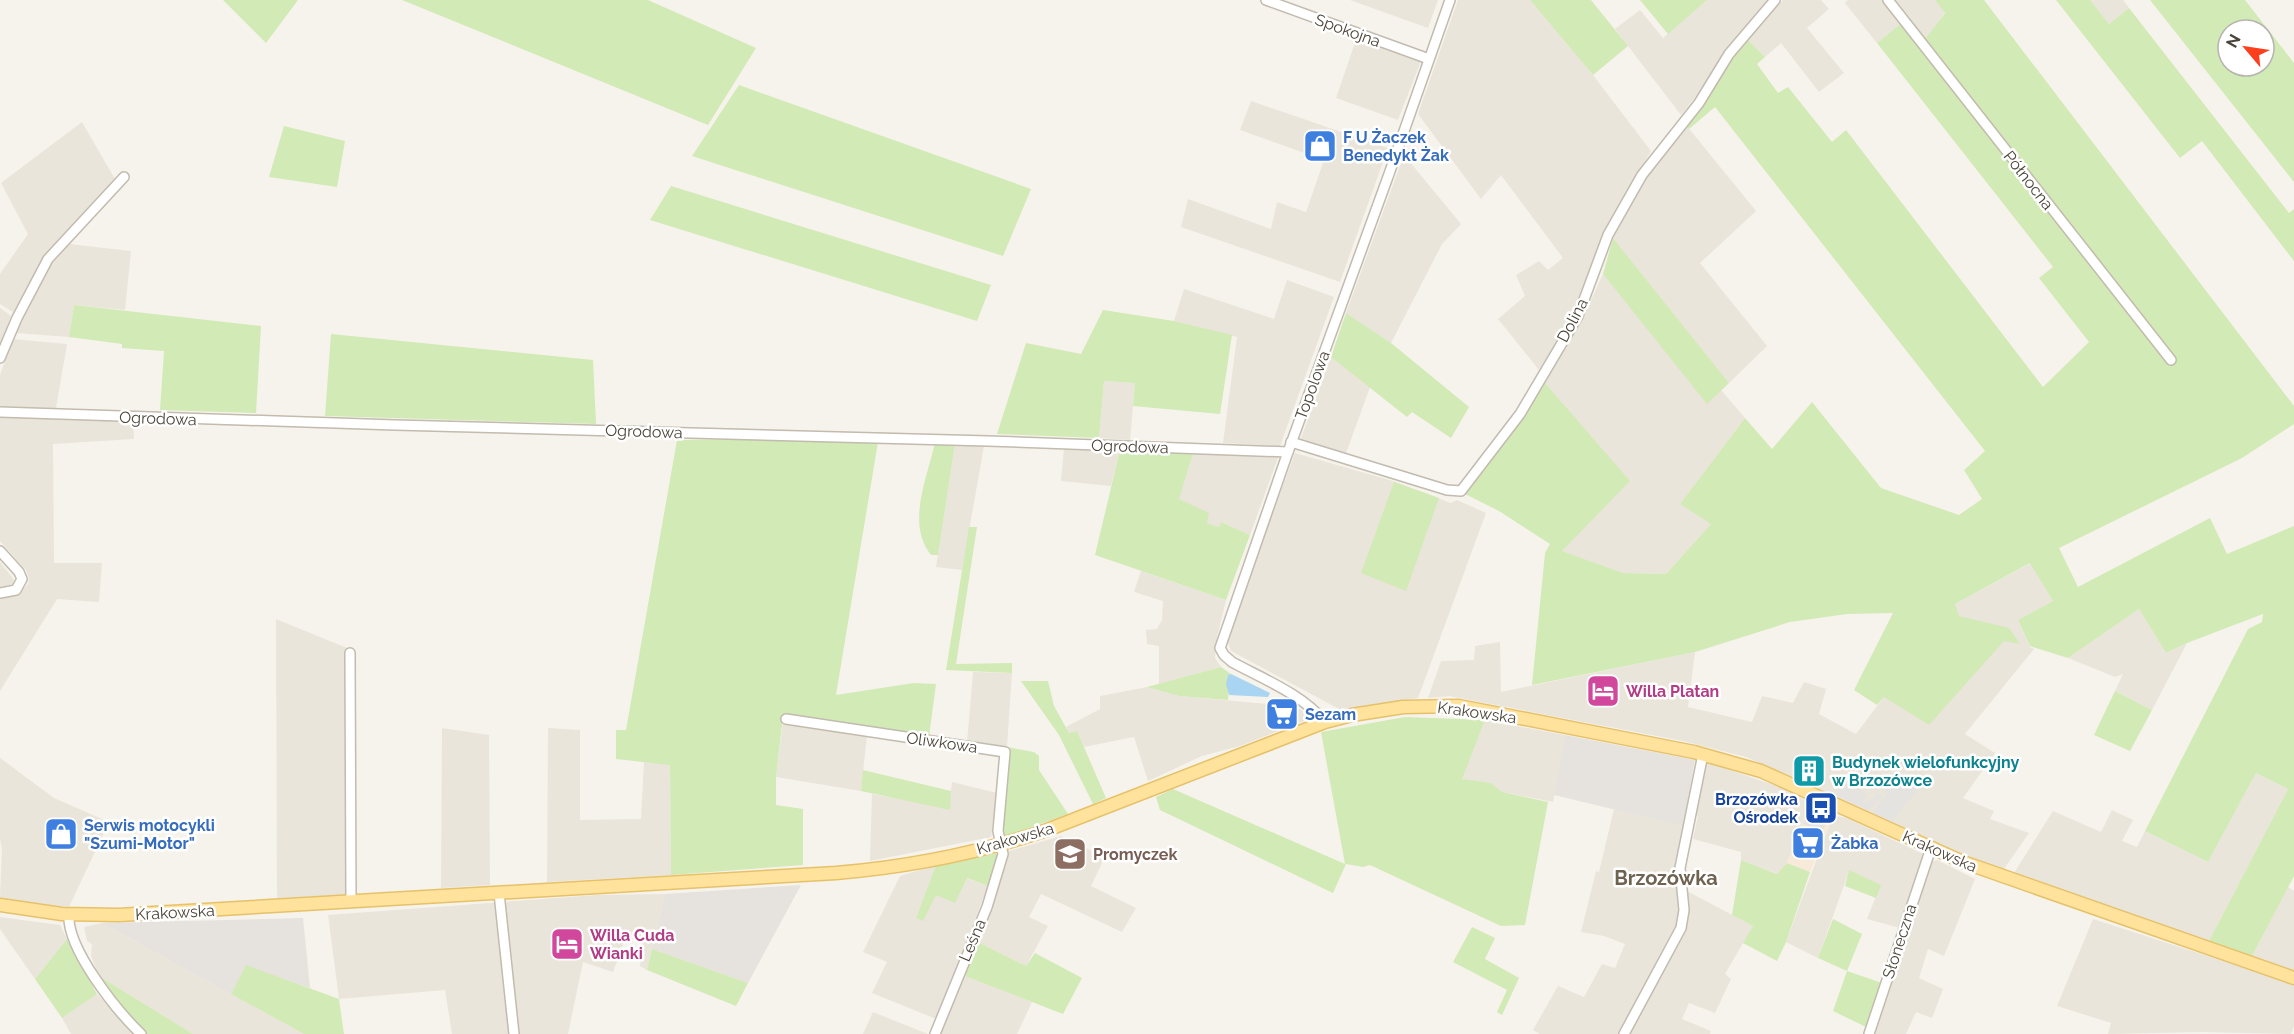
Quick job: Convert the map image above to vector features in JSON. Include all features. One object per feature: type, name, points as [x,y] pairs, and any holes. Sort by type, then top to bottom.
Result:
[{"type":"main road","name":"Krakowska","points":[[0,905],[69,914],[127,915],[855,871],[902,865],[1000,845],[1047,830],[1324,722],[1392,708],[1450,705],[1492,711],[1703,754],[1761,771],[1930,848],[2005,878],[2294,978]]},
{"type":"street","name":"Spokojna","points":[[1266,0],[1429,59]]},
{"type":"street","name":"Topolowa","points":[[1324,722],[1304,702],[1232,662],[1220,648],[1289,447],[1450,0]]},
{"type":"street","name":"Dolina","points":[[1289,447],[1447,490],[1461,491],[1520,414],[1578,316],[1608,235],[1642,175],[1699,104],[1729,54],[1775,0]]},
{"type":"street","name":"Północna","points":[[1888,0],[2171,360]]},
{"type":"street","points":[[0,358],[17,318],[48,259],[124,177]]},
{"type":"street","name":"Ogrodowa","points":[[0,412],[394,425],[1289,447]]},
{"type":"street","points":[[0,551],[19,572],[22,579],[16,590],[0,593]]},
{"type":"street","points":[[350,653],[351,902]]},
{"type":"street","name":"Oliwkowa","points":[[786,719],[1005,752],[998,831],[1000,845]]},
{"type":"street","points":[[1624,1034],[1682,928],[1684,910],[1680,868],[1703,754]]},
{"type":"street","name":"Leśna","points":[[935,1034],[987,907],[1003,854],[1000,845]]},
{"type":"street","name":"Słoneczna","points":[[1869,1034],[1930,848]]},
{"type":"street","points":[[499,893],[514,1034]]},
{"type":"street","points":[[69,914],[70,929],[96,981],[141,1034]]},
{"type":"shaded area","points":[[1350,0],[1438,0],[1428,28]]},
{"type":"shaded area","points":[[1458,0],[1530,0],[1593,75],[1651,151],[1604,233],[1574,313],[1539,370],[1498,319],[1525,296],[1516,275],[1539,261],[1548,270],[1563,258],[1501,175],[1481,199],[1418,114]]},
{"type":"shaded area","points":[[1707,0],[1769,0],[1729,46],[1681,115],[1615,29],[1640,10],[1663,38]]},
{"type":"shaded area","points":[[1783,0],[1821,0],[1829,9],[1807,28],[1844,73],[1819,92],[1781,43],[1765,57],[1746,38]]},
{"type":"shaded area","points":[[1848,0],[1935,0],[1945,12],[1926,39],[1909,17],[1877,43],[1845,3]]},
{"type":"shaded area","points":[[2090,0],[2123,0],[2129,8],[2109,24]]},
{"type":"shaded area","points":[[1357,37],[1421,61],[1398,120],[1336,98]]},
{"type":"shaded area","points":[[1251,101],[1388,148],[1340,282],[1181,227],[1188,199],[1271,229],[1277,202],[1306,212],[1324,160],[1240,130]]},
{"type":"shaded area","points":[[82,122],[116,181],[49,250],[13,312],[0,304],[0,274],[28,234],[1,183]]},
{"type":"shaded area","points":[[1686,125],[1756,211],[1700,263],[1767,346],[1729,383],[1613,238],[1639,185]]},
{"type":"shaded area","points":[[1404,155],[1461,224],[1442,244],[1391,343],[1346,313]]},
{"type":"shaded area","points":[[69,244],[131,251],[125,310],[74,305],[69,337],[16,333],[51,265]]},
{"type":"shaded area","points":[[1603,274],[1707,403],[1721,390],[1745,418],[1680,504],[1712,523],[1666,574],[1623,573],[1561,551],[1544,382],[1581,322]]},
{"type":"shaded area","points":[[1287,280],[1334,297],[1280,446],[1223,443],[1237,337],[1174,321],[1184,289],[1274,319]]},
{"type":"shaded area","points":[[0,308],[11,316],[0,346]]},
{"type":"shaded area","points":[[13,339],[67,344],[56,408],[0,407],[0,375]]},
{"type":"shaded area","points":[[1331,357],[1370,387],[1345,456],[1300,441]]},
{"type":"shaded area","points":[[1104,381],[1135,383],[1130,440],[1099,438]]},
{"type":"shaded area","points":[[0,415],[133,419],[134,439],[53,444],[54,563],[102,563],[99,602],[57,599],[0,691],[0,597],[19,593],[28,584],[29,578],[26,570],[0,541]]},
{"type":"shaded area","points":[[955,444],[984,446],[962,570],[936,567]]},
{"type":"shaded area","points":[[1064,447],[1120,450],[1111,486],[1061,481]]},
{"type":"shaded area","points":[[1193,453],[1279,455],[1250,535],[1221,522],[1219,527],[1207,523],[1178,499]]},
{"type":"shaded area","points":[[1295,453],[1393,481],[1451,503],[1457,500],[1486,513],[1418,698],[1341,710],[1231,651],[1226,638]]},
{"type":"shaded area","points":[[0,562],[12,577],[15,584],[0,587]]},
{"type":"shaded area","points":[[2031,563],[2053,601],[2018,620],[2030,647],[2034,649],[1965,734],[1995,753],[1963,798],[1994,811],[1990,819],[2029,833],[2004,869],[1968,856],[1746,757],[1683,741],[1449,696],[1428,698],[1441,661],[1474,660],[1475,646],[1500,642],[1501,692],[1695,652],[1688,707],[1752,722],[1762,696],[1793,703],[1804,682],[1826,689],[1819,714],[1856,734],[1884,697],[1931,617]]},
{"type":"shaded area","points":[[1141,571],[1226,600],[1217,637],[1215,658],[1221,667],[1159,684],[1159,646],[1147,644],[1146,630],[1157,629],[1162,620],[1163,601],[1134,592]]},
{"type":"shaded area","points":[[2139,609],[2166,653],[2187,643],[2152,710],[2115,691],[2123,674],[2115,677],[2068,658]]},
{"type":"shaded area","points":[[276,619],[347,648],[345,895],[277,898]]},
{"type":"shaded area","points":[[973,672],[1012,673],[1007,747],[967,743]]},
{"type":"shaded area","points":[[1147,687],[1179,696],[1268,704],[1282,701],[1303,711],[1306,720],[1240,746],[1202,756],[1148,781],[1134,737],[1084,747],[1077,731],[1069,733],[1066,727],[1100,709],[1100,696]]},
{"type":"shaded area","points":[[1485,720],[1565,735],[1553,802],[1502,792],[1461,779]]},
{"type":"shaded area","points":[[783,721],[867,735],[861,791],[776,777]]},
{"type":"shaded area","points":[[442,728],[489,735],[490,885],[441,888]]},
{"type":"shaded area","points":[[548,728],[580,730],[580,820],[641,819],[644,762],[670,764],[671,875],[547,882]]},
{"type":"shaded area","points":[[1565,735],[1695,760],[1683,826],[1554,795]]},
{"type":"shaded area","points":[[0,758],[54,798],[109,822],[69,907],[0,897],[2,849]]},
{"type":"shaded area","points":[[1706,762],[1777,786],[1810,803],[1787,863],[1778,874],[1741,860],[1741,852],[1693,839],[1698,816],[1694,814]]},
{"type":"shaded area","points":[[1893,772],[1920,786],[1892,822],[1873,812],[1888,793],[1881,785]]},
{"type":"shaded area","points":[[2256,773],[2288,789],[2209,941],[2014,873],[2053,811],[2101,832],[2112,810],[2133,820],[2122,841],[2137,847],[2145,831],[2208,862]]},
{"type":"shaded area","points":[[952,782],[997,793],[991,837],[870,861],[872,794],[949,808]]},
{"type":"shaded area","points":[[1850,782],[1867,795],[1863,800],[1867,804],[1877,793],[1882,796],[1869,810],[1836,795]]},
{"type":"shaded area","points":[[1810,803],[1833,815],[1810,872],[1787,863]]},
{"type":"shaded area","points":[[1810,806],[1830,814],[1822,832],[1803,824]]},
{"type":"shaded area","points":[[1614,809],[1683,826],[1678,852],[1677,874],[1682,914],[1678,929],[1620,1034],[1540,1034],[1533,1030],[1558,986],[1584,997],[1602,964],[1615,968],[1625,944],[1604,936],[1581,932],[1596,871],[1599,872]]},
{"type":"shaded area","points":[[1833,815],[1849,819],[1923,854],[1900,928],[1867,919],[1880,886],[1849,871],[1818,958],[1786,942]]},
{"type":"shaded area","points":[[1061,836],[1105,857],[1091,886],[1136,908],[1122,932],[1041,894],[1029,917],[1048,926],[1026,966],[976,941],[993,902],[1009,851]]},
{"type":"shaded area","points":[[1937,860],[1975,879],[1944,956],[1928,949],[1919,978],[1943,989],[1932,1018],[1916,1012],[1906,1034],[1874,1034],[1927,864]]},
{"type":"shaded area","points":[[936,865],[916,918],[936,895],[966,878],[988,886],[936,1019],[872,993],[887,962],[863,952],[900,876]]},
{"type":"shaded area","points":[[801,885],[748,983],[652,949],[665,894]]},
{"type":"shaded area","points":[[2288,887],[2294,891],[2294,970],[2252,956]]},
{"type":"shaded area","points":[[1687,891],[1753,926],[1725,974],[1731,979],[1715,1013],[1689,1003],[1682,1019],[1711,1031],[1710,1034],[1628,1034],[1688,916]]},
{"type":"shaded area","points":[[665,894],[647,970],[640,966],[643,940],[625,939],[613,972],[583,962],[568,1034],[452,1034],[445,990],[339,999],[328,915],[597,895]]},
{"type":"shaded area","points":[[0,917],[60,925],[67,939],[35,979],[0,929]]},
{"type":"shaded area","points":[[303,918],[310,988],[246,966],[231,994],[102,923]]},
{"type":"shaded area","points":[[2093,919],[2294,984],[2294,1026],[2291,1034],[2202,1032],[2108,1034],[2111,1023],[2057,1006]]},
{"type":"shaded area","points":[[102,923],[304,1034],[193,1034],[99,976],[91,956],[92,944],[87,941],[84,927]]},
{"type":"shaded area","points":[[962,975],[1032,1002],[1017,1034],[939,1034]]},
{"type":"shaded area","points":[[97,994],[133,1034],[71,1034],[62,1018]]},
{"type":"shaded area","points":[[873,1012],[928,1034],[863,1034]]},
{"type":"green space","points":[[223,0],[298,0],[266,43]]},
{"type":"green space","points":[[402,0],[648,0],[756,48],[708,125]]},
{"type":"green space","points":[[1530,0],[1591,0],[1628,46],[1593,75]]},
{"type":"green space","points":[[1640,0],[1707,0],[1668,34]]},
{"type":"green space","points":[[1935,0],[1984,0],[2294,406],[2294,424],[2242,458],[2059,548],[2078,587],[2210,518],[2227,554],[2294,526],[2294,876],[2252,956],[2209,941],[2288,789],[2256,773],[2208,862],[2145,831],[2248,629],[2262,622],[2263,614],[2166,653],[2139,609],[2068,658],[2030,646],[2018,620],[2053,601],[2030,563],[1955,604],[1959,616],[2009,628],[2020,644],[2004,641],[1929,725],[1884,697],[1877,705],[1854,690],[1893,613],[1847,614],[1790,622],[1695,652],[1532,685],[1545,553],[1550,544],[1499,511],[1465,494],[1503,444],[1544,382],[1630,481],[1562,551],[1623,573],[1666,574],[1711,524],[1680,504],[1745,418],[1772,449],[1812,402],[1881,488],[1959,515],[1982,499],[1964,470],[1985,451],[1715,107],[1689,129],[1686,125],[1709,96],[1746,38],[1765,57],[1757,64],[1778,93],[1788,87],[1832,142],[1846,130],[2043,387],[2089,342],[2039,278],[2053,267],[1877,43],[1909,17],[1926,38],[1945,13]]},
{"type":"green space","points":[[2056,0],[2090,0],[2109,24],[2129,8],[2289,213],[2294,209],[2294,261],[2202,141],[2180,158]]},
{"type":"green space","points":[[2150,0],[2245,0],[2259,18],[2216,18],[2216,78],[2276,78],[2276,40],[2294,63],[2294,182]]},
{"type":"green space","points":[[739,85],[1031,189],[1003,256],[692,156]]},
{"type":"green space","points":[[284,126],[345,141],[337,187],[269,177]]},
{"type":"green space","points":[[671,186],[991,285],[977,321],[650,220]]},
{"type":"green space","points":[[1613,238],[1729,383],[1707,404],[1603,274]]},
{"type":"green space","points":[[74,305],[261,326],[256,413],[160,410],[164,351],[122,348],[122,344],[69,337]]},
{"type":"green space","points":[[1103,310],[1174,321],[1232,335],[1220,414],[1133,406],[1135,383],[1104,381],[1099,438],[997,434],[1026,343],[1081,354]]},
{"type":"green space","points":[[1346,313],[1391,343],[1469,407],[1451,438],[1412,412],[1407,417],[1331,357]]},
{"type":"green space","points":[[331,334],[593,360],[596,424],[325,416]]},
{"type":"green space","points":[[769,439],[878,442],[836,695],[914,683],[936,684],[929,737],[783,716],[776,777],[776,805],[803,809],[803,865],[671,875],[670,765],[616,759],[616,730],[626,730],[677,440]]},
{"type":"green space","points":[[935,443],[955,444],[938,555],[931,555],[924,543],[919,515]]},
{"type":"green space","points":[[1120,450],[1193,453],[1179,499],[1209,513],[1207,523],[1219,527],[1221,522],[1250,535],[1226,600],[1095,555]]},
{"type":"green space","points":[[1394,482],[1439,498],[1406,591],[1361,573]]},
{"type":"green space","points":[[969,527],[977,527],[956,664],[1012,663],[1012,673],[946,670]]},
{"type":"green space","points":[[1221,667],[1231,674],[1227,679],[1228,700],[1179,696],[1147,687]]},
{"type":"green space","points":[[1021,681],[1048,681],[1054,706],[1069,733],[1077,731],[1106,798],[1093,804],[1059,735]]},
{"type":"green space","points":[[2115,691],[2152,710],[2130,751],[2094,735]]},
{"type":"green space","points":[[1405,717],[1485,720],[1462,779],[1491,783],[1502,792],[1548,802],[1525,925],[1501,926],[1370,865],[1363,867],[1346,864],[1333,893],[1160,810],[1156,797],[1173,789],[1345,864],[1321,732]]},
{"type":"green space","points":[[1007,747],[1034,752],[1039,756],[1039,770],[1068,814],[1007,836],[1001,833]]},
{"type":"green space","points":[[863,770],[951,791],[950,810],[861,791]]},
{"type":"green space","points":[[999,853],[988,886],[967,878],[955,903],[936,895],[923,921],[916,918],[936,865]]},
{"type":"green space","points":[[1741,860],[1777,874],[1787,863],[1810,872],[1786,942],[1777,961],[1743,943],[1753,926],[1732,915]]},
{"type":"green space","points":[[1849,870],[1881,885],[1876,898],[1845,886]]},
{"type":"green space","points":[[1833,919],[1862,934],[1847,971],[1818,958]]},
{"type":"green space","points":[[1472,927],[1495,938],[1485,959],[1519,978],[1502,1015],[1497,1012],[1507,990],[1453,962]]},
{"type":"green space","points":[[67,939],[97,994],[62,1018],[35,979]]},
{"type":"green space","points":[[976,941],[1026,966],[1035,953],[1082,978],[1063,1014],[962,975]]},
{"type":"green space","points":[[652,949],[748,983],[736,1006],[647,970]]},
{"type":"green space","points":[[246,965],[339,999],[344,1034],[304,1034],[231,994]]},
{"type":"green space","points":[[97,971],[99,976],[193,1034],[145,1034],[98,980],[94,972]]},
{"type":"green space","points":[[1847,971],[1882,983],[1868,1028],[1833,1011]]},
{"type":"water","points":[[1231,674],[1270,693],[1268,697],[1229,695],[1226,684],[1228,675]]},
{"type":"place","name":"F U Żaczek Benedykt Żak","points":[[1320,146]]},
{"type":"place","name":"Willa Platan","points":[[1603,691]]},
{"type":"place","name":"Sezam","points":[[1282,714]]},
{"type":"place","name":"Budynek wielofunkcyjny w Brzozówce","points":[[1809,771]]},
{"type":"place","name":"Brzozówka Ośrodek","points":[[1821,808]]},
{"type":"place","name":"Serwis motocykli \"Szumi-Motor\"","points":[[61,834]]},
{"type":"place","name":"Żabka","points":[[1808,843]]},
{"type":"place","name":"Promyczek","points":[[1070,854]]},
{"type":"place","name":"Willa Cuda Wianki","points":[[567,944]]},
{"type":"district","name":"Brzozówka","points":[[1666,878]]}]
